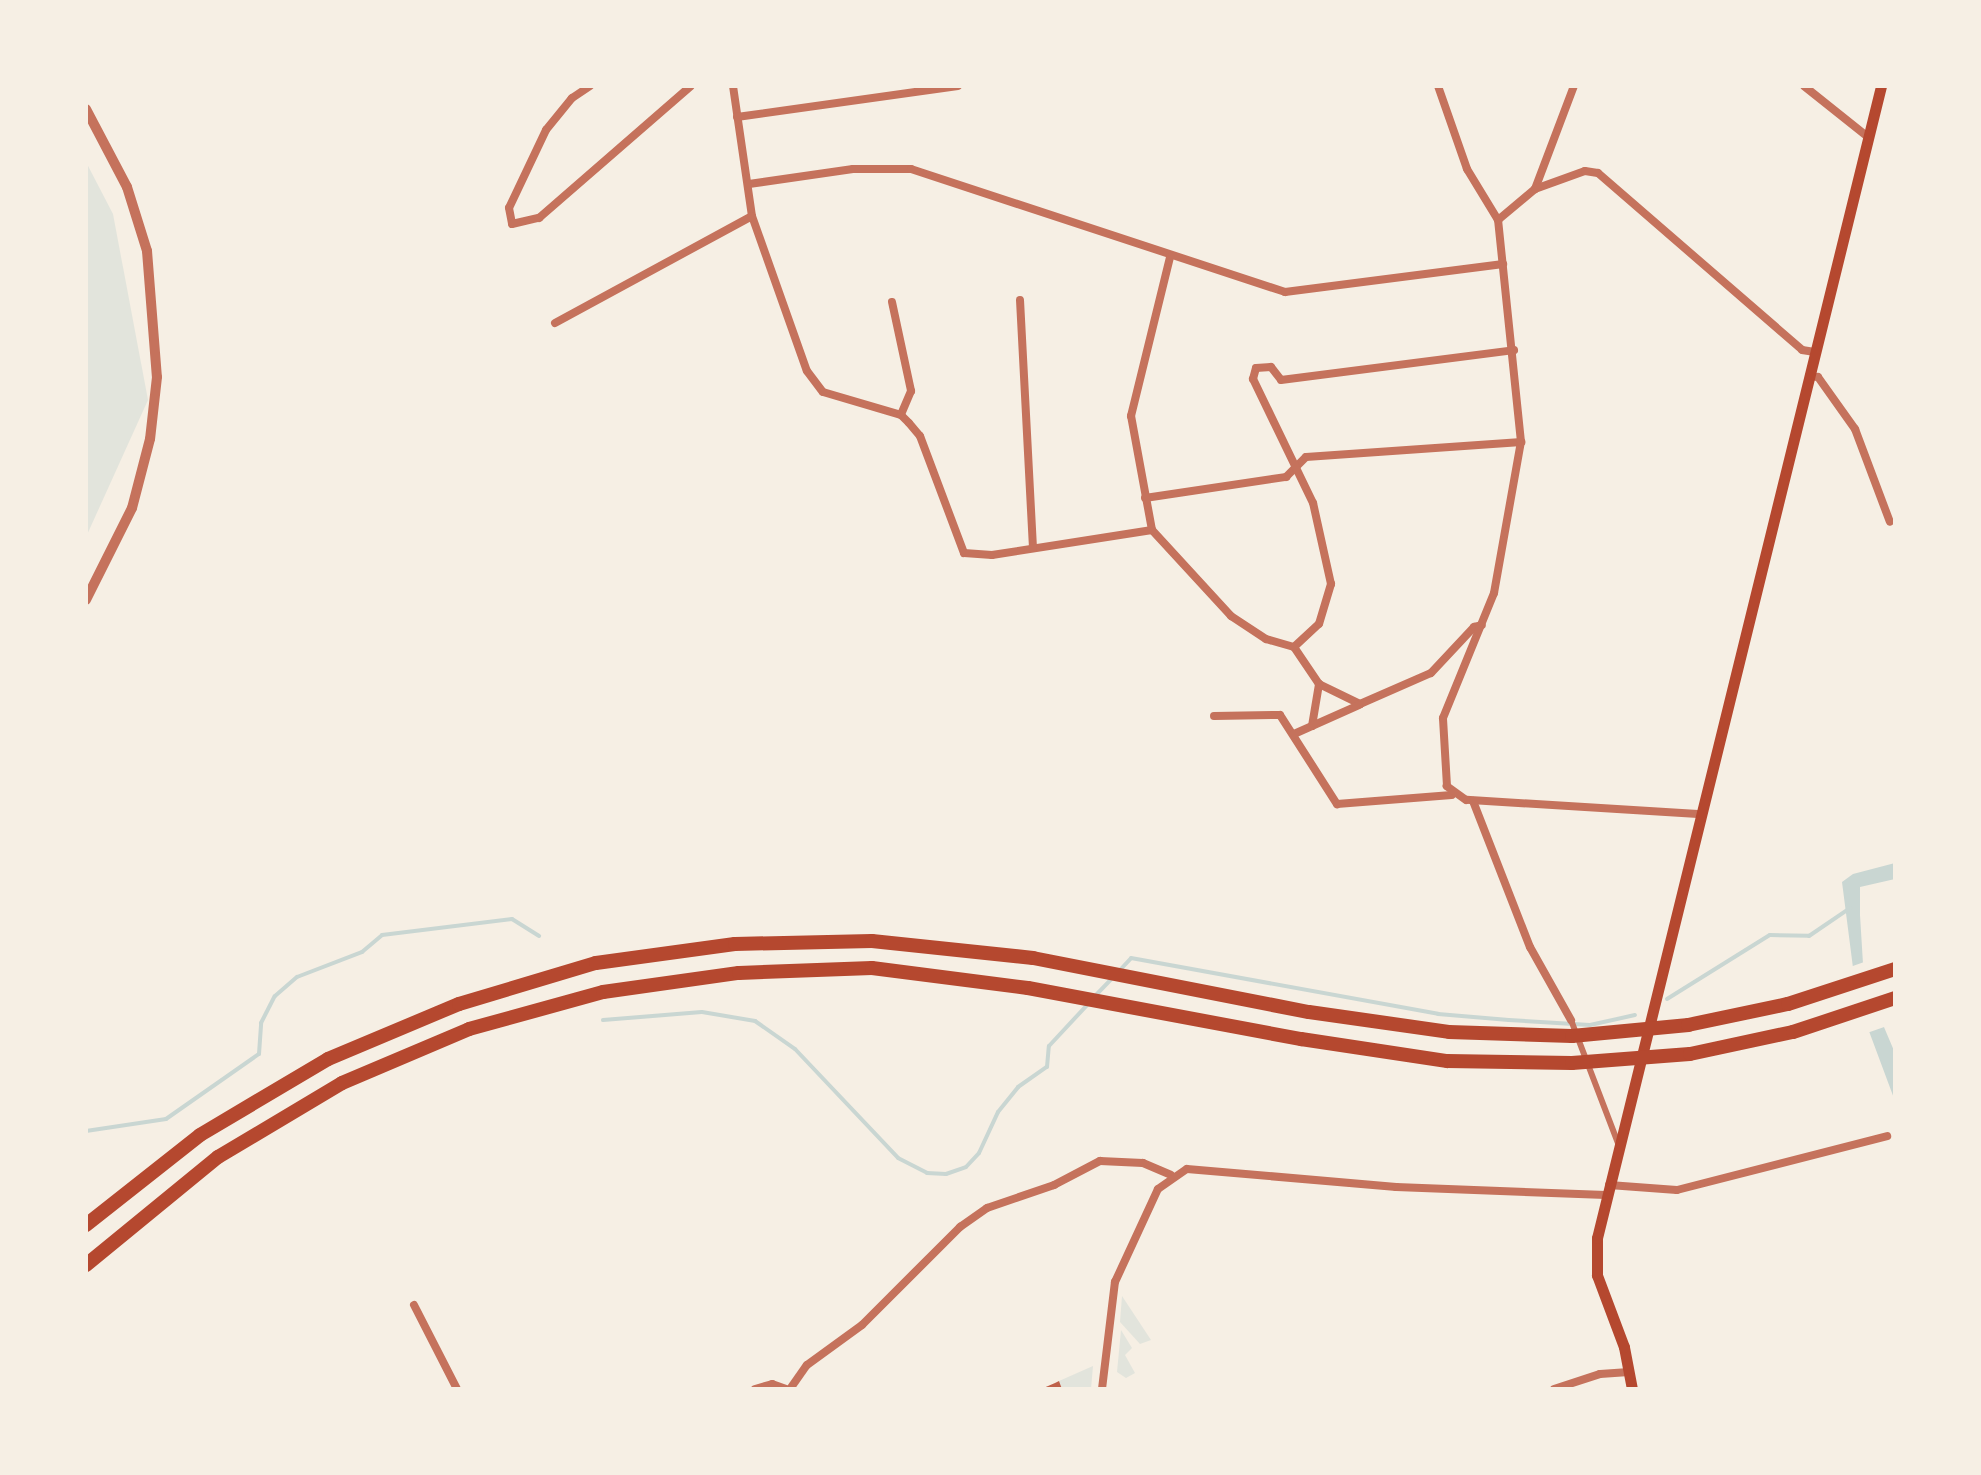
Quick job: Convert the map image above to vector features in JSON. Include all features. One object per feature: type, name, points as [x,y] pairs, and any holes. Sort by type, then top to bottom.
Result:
[{"type":"highway","points":[[86,1225],[200,1135],[328,1059],[459,1004],[596,963],[735,944],[872,941],[1033,958],[1309,1012],[1449,1032],[1572,1036],[1688,1025],[1788,1004],[1895,969]]},
{"type":"highway","points":[[86,1265],[218,1157],[342,1083],[469,1029],[603,992],[739,973],[872,968],[1028,988],[1447,1061],[1572,1063],[1690,1054],[1793,1032],[1895,998]]},
{"type":"main road","points":[[1632,1389],[1596,1266],[1607,1190],[1881,86]]},
{"type":"street","points":[[590,86],[572,98],[546,130],[509,208],[512,224],[539,218],[691,86]]},
{"type":"street","points":[[733,86],[752,216],[814,383],[823,392],[901,415],[920,436],[964,553],[973,558],[1152,530]]},
{"type":"street","points":[[737,117],[958,86]]},
{"type":"street","points":[[1438,86],[1467,169],[1498,220],[1514,350],[1521,442],[1494,593],[1443,718],[1444,776],[1452,795]]},
{"type":"street","points":[[1535,189],[1574,86]]},
{"type":"street","points":[[1804,86],[1868,137]]},
{"type":"street","points":[[86,109],[127,187],[147,251],[157,377],[150,439],[132,508],[86,600]]},
{"type":"street","points":[[749,184],[853,169],[911,169],[1170,257],[1285,292],[1503,264]]},
{"type":"street","points":[[1498,220],[1535,189],[1585,171],[1598,173],[1802,350],[1815,352]]},
{"type":"street","points":[[555,323],[752,216]]},
{"type":"street","points":[[1170,257],[1131,416],[1152,530],[1231,616],[1266,639],[1294,647],[1319,684],[1360,704]]},
{"type":"street","points":[[1020,300],[1033,548]]},
{"type":"street","points":[[892,302],[911,391],[901,415]]},
{"type":"street","points":[[1294,647],[1319,624],[1331,584],[1313,503],[1253,379],[1256,368],[1271,367],[1281,380],[1514,350]]},
{"type":"street","points":[[1809,376],[1818,377],[1855,429],[1890,522]]},
{"type":"street","points":[[1145,498],[1286,477],[1306,457],[1521,442]]},
{"type":"street","points":[[1294,734],[1431,673],[1474,627],[1482,625]]},
{"type":"street","points":[[1312,726],[1319,684]]},
{"type":"street","points":[[1214,716],[1280,715],[1337,804],[1452,795],[1473,801],[1698,814]]},
{"type":"street","points":[[1473,801],[1535,956],[1572,1024],[1618,1143]]},
{"type":"street","points":[[1102,1389],[1115,1282],[1148,1206],[1171,1175],[1187,1169],[1396,1187],[1677,1190],[1887,1136]]},
{"type":"street","points":[[755,1389],[772,1384],[788,1389],[807,1365],[862,1325],[960,1227],[987,1208],[1054,1185],[1100,1161],[1143,1163],[1171,1175]]},
{"type":"street","points":[[414,1305],[457,1389]]},
{"type":"street","points":[[1554,1389],[1600,1374],[1629,1372]]},
{"type":"shaded area","points":[[86,162],[113,214],[148,400],[86,537]]},
{"type":"shaded area","points":[[1895,863],[1895,879],[1860,887],[1860,915],[1864,980],[1895,1053],[1895,1101],[1857,999],[1842,882],[1853,874]]},
{"type":"shaded area","points":[[1122,1296],[1151,1340],[1140,1344],[1120,1322]]},
{"type":"shaded area","points":[[1121,1330],[1132,1348],[1125,1355],[1135,1373],[1126,1378],[1117,1372]]},
{"type":"shaded area","points":[[1093,1366],[1091,1389],[1062,1389],[1059,1381]]},
{"type":"pier","points":[[1867,961],[1868,979],[1887,1026],[1867,1033],[1853,1000],[1850,967]]},
{"type":"building","points":[[1059,1381],[1062,1389],[1041,1389],[1055,1383]]},
{"type":"waterway","points":[[1667,999],[1770,935],[1809,936],[1850,908]]},
{"type":"waterway","points":[[86,1131],[166,1119],[259,1054],[261,1023],[275,996],[297,977],[362,952],[382,935],[512,919],[539,936]]},
{"type":"waterway","points":[[1120,970],[1131,958],[1438,1014],[1590,1025],[1635,1015]]},
{"type":"waterway","points":[[1095,996],[1114,976]]},
{"type":"waterway","points":[[603,1020],[702,1012],[755,1021],[795,1049],[898,1158],[927,1173],[946,1174],[966,1167],[979,1153],[998,1112],[1018,1087],[1047,1067],[1049,1046],[1089,1003]]}]
